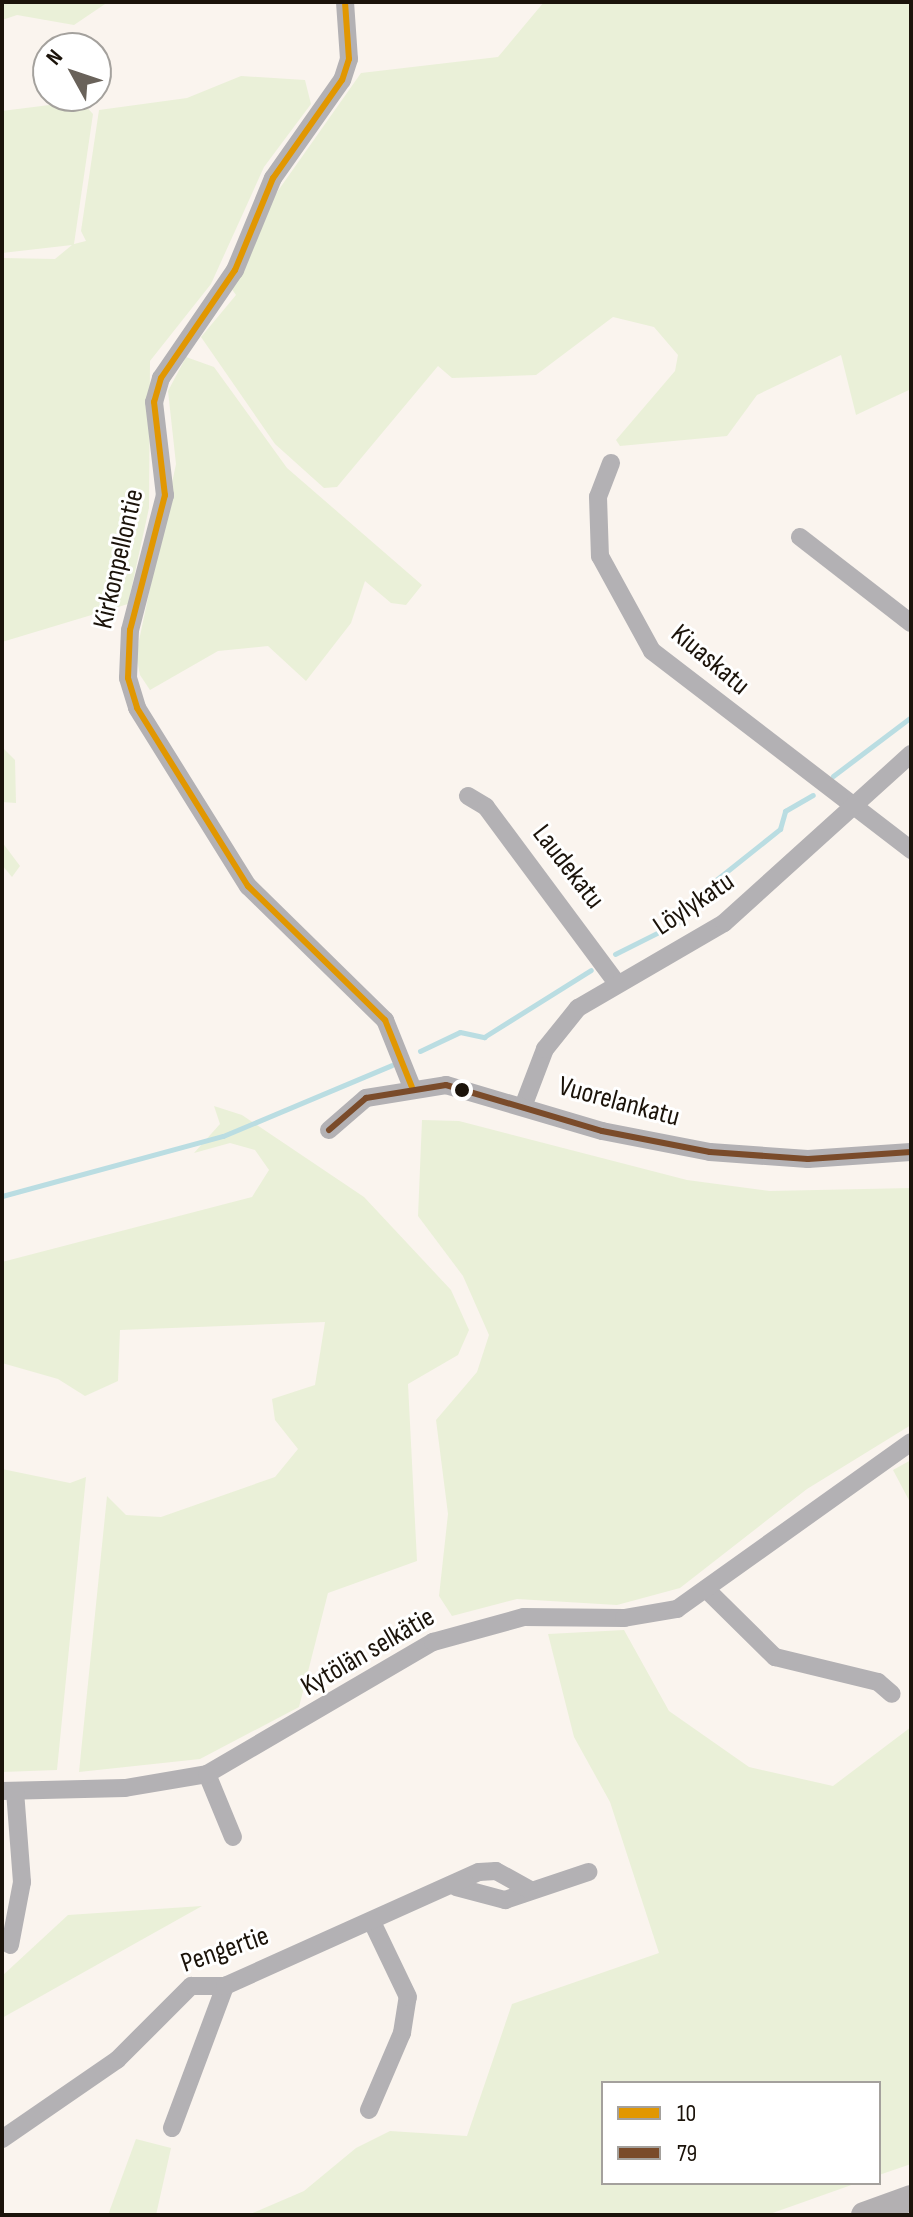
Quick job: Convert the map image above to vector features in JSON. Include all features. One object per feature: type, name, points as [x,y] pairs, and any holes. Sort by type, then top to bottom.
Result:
[{"type":"street","name":"Kirkonpellontie","points":[[345,2],[349,59],[342,80],[273,178],[235,270],[161,378],[154,402],[165,495],[130,630],[128,678],[137,708],[248,886],[385,1020],[412,1087]]},
{"type":"street","name":"Kiuaskatu","points":[[611,463],[598,497],[600,556],[642,637],[668,666],[911,850]]},
{"type":"street","points":[[800,537],[911,623]]},
{"type":"street","name":"Löylykatu","points":[[524,1104],[560,1028],[615,981],[724,923],[911,754]]},
{"type":"street","name":"Laudekatu","points":[[468,796],[486,807],[615,981]]},
{"type":"street","name":"Vuorelankatu","points":[[329,1130],[366,1098],[412,1087],[446,1085],[524,1104],[602,1131],[710,1152],[808,1159],[911,1152]]},
{"type":"street","name":"Kytölän selkätie","points":[[9,1791],[125,1788],[207,1774],[433,1642],[524,1617],[651,1616],[709,1592],[830,1493],[911,1442]]},
{"type":"street","points":[[709,1592],[775,1657],[878,1682],[892,1694]]},
{"type":"street","points":[[207,1774],[233,1837]]},
{"type":"street","points":[[9,1791],[22,1882],[10,1945]]},
{"type":"street","name":"Pengertie","points":[[2,2139],[117,2060],[191,1986],[225,1986],[496,1871],[529,1889]]},
{"type":"street","points":[[456,1887],[493,1900],[588,1872]]},
{"type":"street","points":[[369,2110],[402,2033],[408,1997],[372,1922]]},
{"type":"street","points":[[172,2128],[225,1986]]},
{"type":"street","points":[[864,2215],[911,2198]]},
{"type":"green space","points":[[2,2],[108,2],[74,25],[17,15],[2,20]]},
{"type":"green space","points":[[544,2],[911,2],[911,389],[856,415],[841,355],[757,395],[727,436],[620,446],[616,440],[675,371],[678,355],[654,327],[613,317],[536,375],[452,378],[438,366],[337,487],[324,488],[275,444],[201,337],[236,295],[231,288],[275,195],[361,73],[498,57]]},
{"type":"green space","points":[[241,76],[305,80],[311,104],[264,167],[211,284],[150,361],[149,508],[128,604],[2,642],[2,258],[55,259],[72,245],[2,253],[2,111],[32,107],[32,112],[93,114],[74,244],[86,241],[81,231],[99,112],[187,98]]},
{"type":"green space","points":[[186,357],[214,367],[287,468],[422,585],[406,605],[391,603],[365,581],[351,623],[306,681],[268,646],[218,651],[150,690],[140,675],[136,655],[176,464],[168,391]]},
{"type":"green space","points":[[2,747],[15,760],[16,803],[2,802]]},
{"type":"green space","points":[[2,842],[20,866],[12,877],[2,865]]},
{"type":"green space","points":[[214,1106],[242,1115],[364,1197],[451,1290],[469,1330],[458,1355],[408,1384],[417,1561],[328,1593],[299,1707],[200,1759],[79,1772],[107,1496],[126,1515],[161,1517],[275,1477],[298,1449],[275,1420],[272,1399],[315,1385],[325,1322],[120,1330],[118,1381],[85,1396],[58,1379],[2,1363],[2,1262],[252,1197],[269,1170],[255,1150],[230,1143],[194,1153],[220,1124]]},
{"type":"green space","points":[[422,1120],[459,1121],[687,1180],[770,1191],[911,1188],[911,1425],[807,1489],[680,1588],[617,1605],[517,1599],[452,1616],[439,1596],[448,1514],[436,1420],[477,1372],[489,1335],[463,1276],[418,1216]]},
{"type":"green space","points":[[911,1460],[911,1504],[893,1470]]},
{"type":"green space","points":[[2,1469],[70,1483],[86,1477],[57,1770],[2,1772]]},
{"type":"green space","points":[[624,1630],[669,1711],[749,1767],[833,1786],[911,1727],[911,2164],[881,2174],[881,2081],[601,2081],[601,2185],[851,2185],[767,2215],[248,2215],[304,2191],[356,2148],[390,2131],[467,2136],[512,2004],[659,1953],[610,1802],[574,1737],[548,1634]]},
{"type":"green space","points":[[202,1906],[2,2018],[2,1976],[68,1915]]},
{"type":"green space","points":[[136,2139],[171,2148],[156,2215],[108,2215]]},
{"type":"waterway","points":[[833,776],[911,717]]},
{"type":"waterway","points":[[615,954],[681,921],[716,880],[780,829],[785,811],[813,795]]},
{"type":"waterway","points":[[420,1051],[460,1032],[484,1037],[591,970]]},
{"type":"waterway","points":[[2,1196],[223,1136],[392,1065]]},
{"type":"transit line","name":"10","points":[[345,2],[349,59],[342,80],[273,178],[235,270],[161,378],[154,402],[165,495],[130,630],[128,678],[137,708],[248,886],[385,1020],[412,1087]]},
{"type":"transit line","name":"79","points":[[329,1130],[366,1098],[446,1085],[602,1131],[710,1152],[808,1159],[911,1152]]}]
